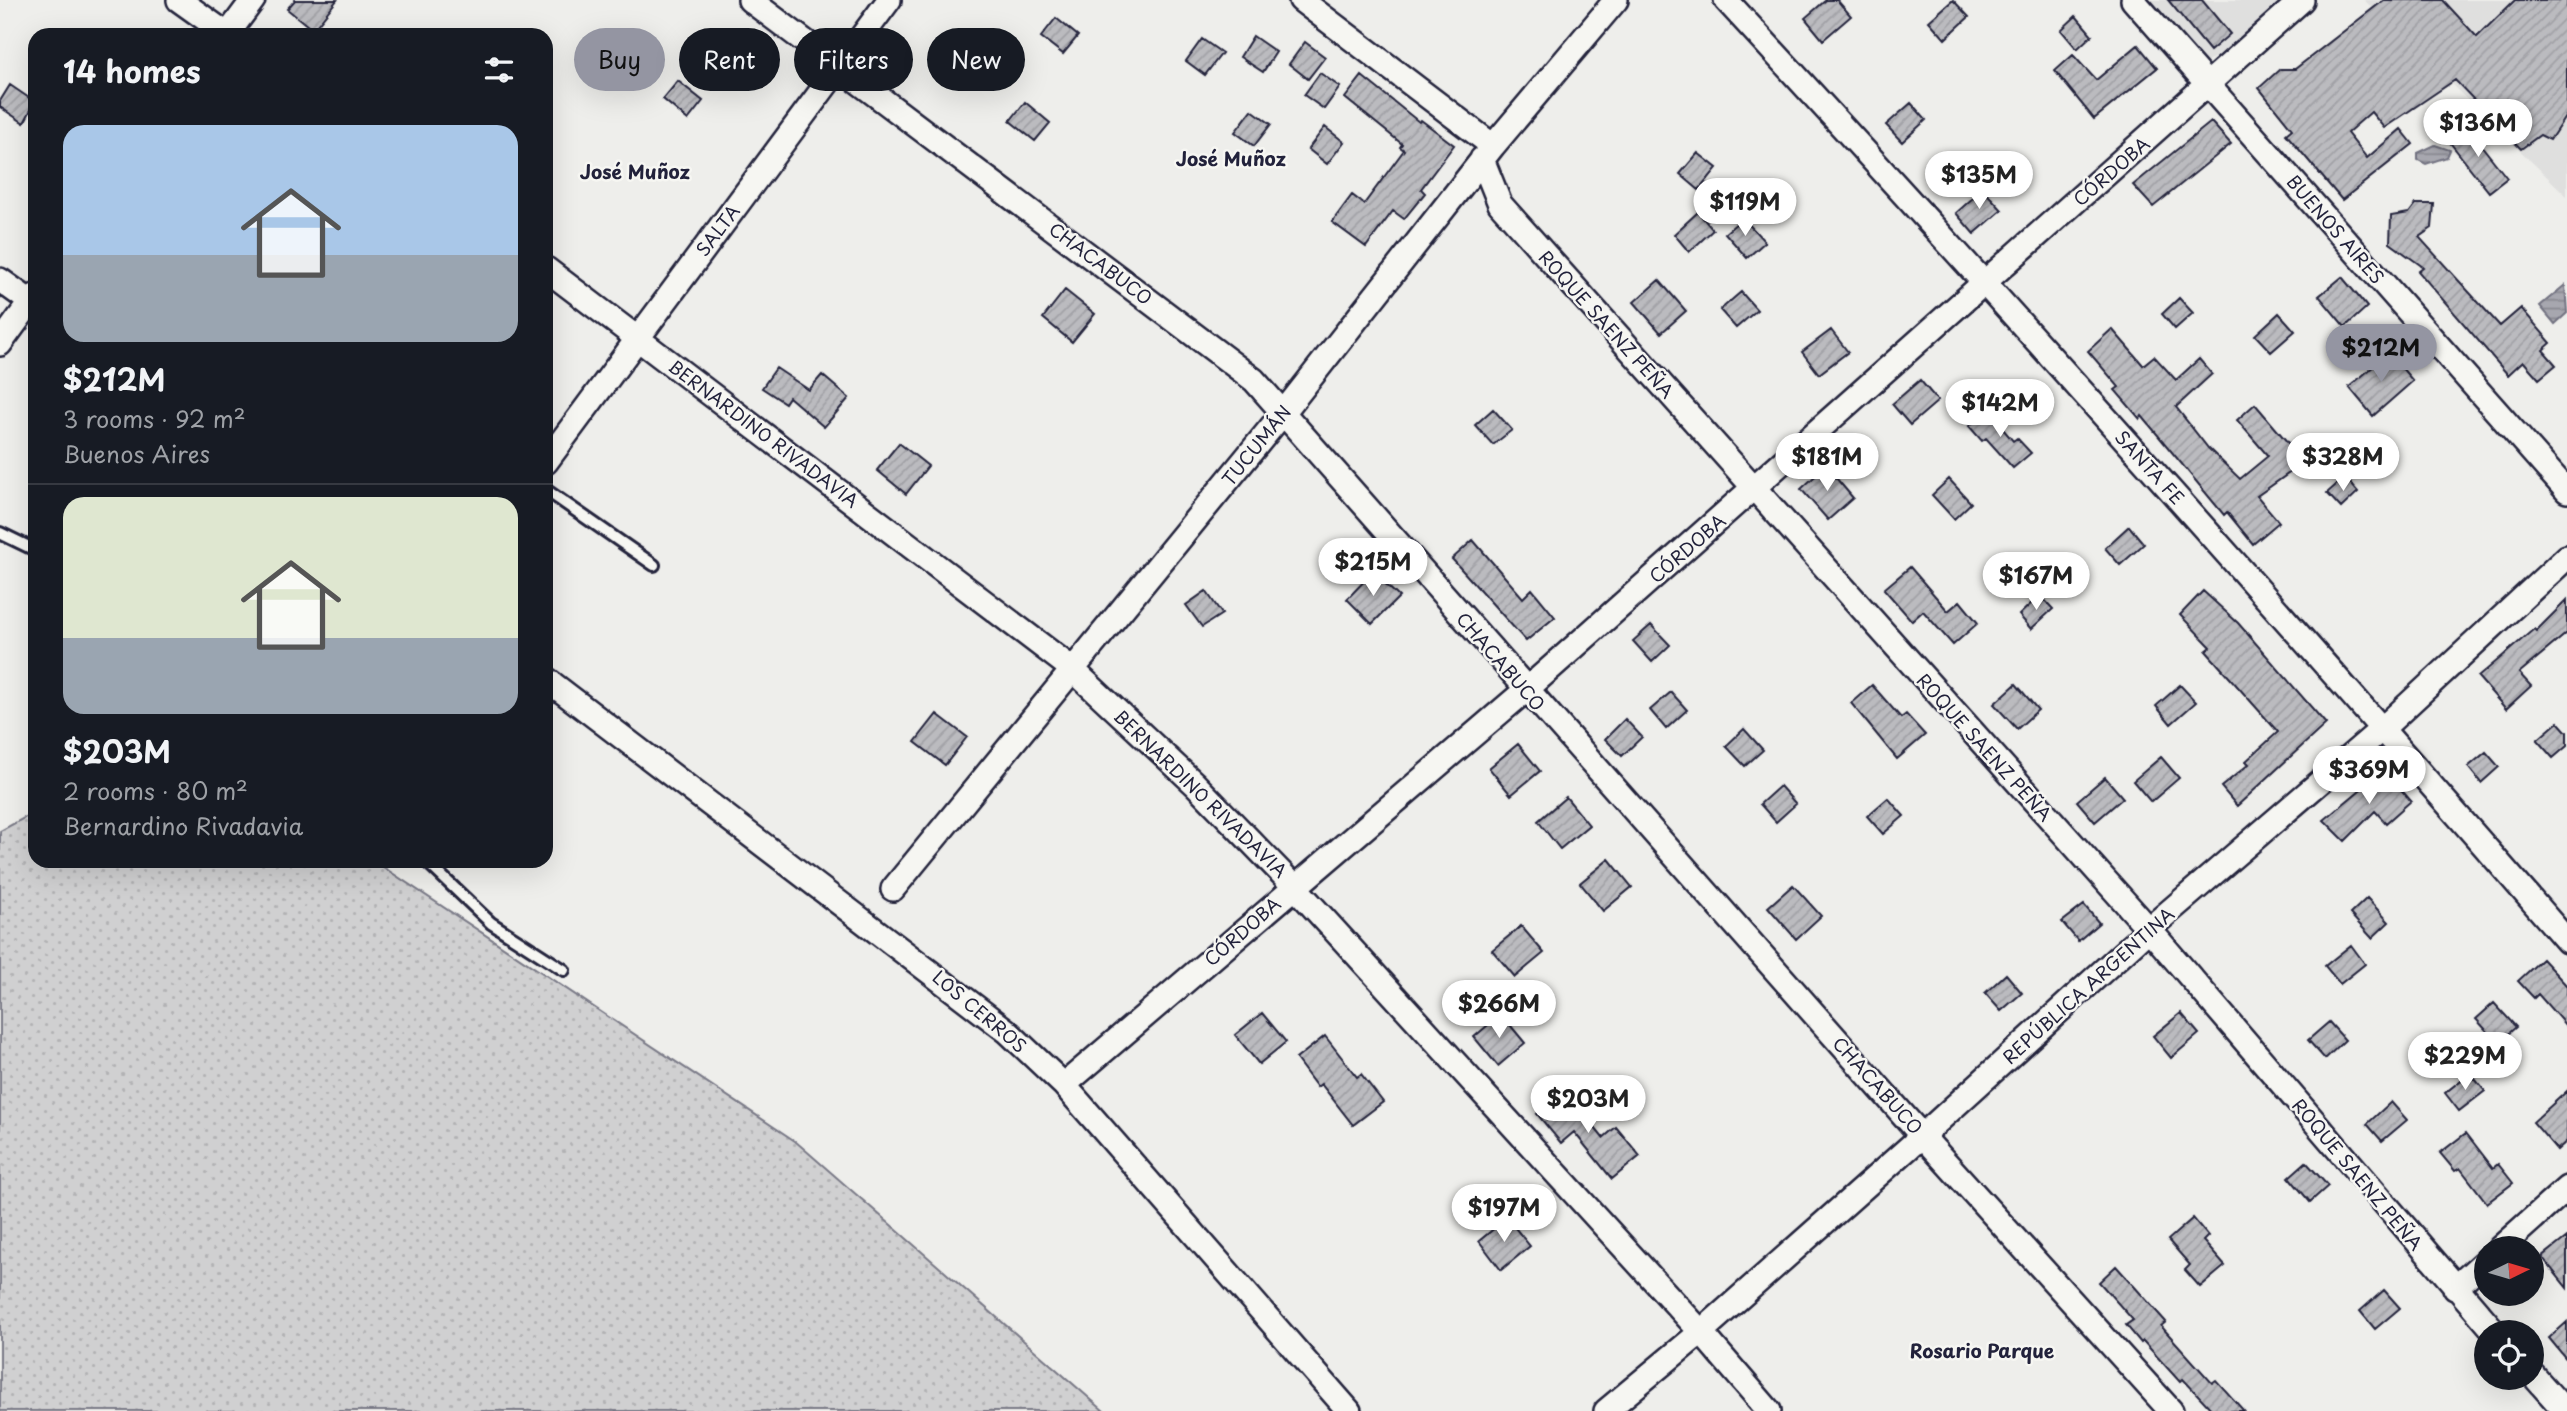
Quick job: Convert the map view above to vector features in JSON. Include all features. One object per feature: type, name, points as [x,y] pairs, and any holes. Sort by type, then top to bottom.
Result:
[{"type":"street","points":[[179,0],[217,28]]},
{"type":"street","points":[[232,28],[253,0]]},
{"type":"street","name":"CHACABUCO","points":[[750,0],[794,32]]},
{"type":"street","name":"SALTA","points":[[868,28],[889,0]]},
{"type":"street","points":[[1301,0],[1487,153]]},
{"type":"street","name":"TUCUMÁN","points":[[894,889],[1071,668],[1283,413],[1487,153],[1616,0]]},
{"type":"street","name":"SANTA FE","points":[[1726,0],[1986,282],[2383,728],[2567,941]]},
{"type":"street","name":"BUENOS AIRES","points":[[2133,0],[2567,491]]},
{"type":"street","name":"CÓRDOBA","points":[[1064,1086],[1294,886],[1526,690],[1754,490],[2302,0]]},
{"type":"street","name":"SALTA","points":[[553,452],[821,91]]},
{"type":"street","name":"CHACABUCO","points":[[873,91],[1254,380],[1922,1136],[2171,1411]]},
{"type":"street","name":"ROQUE SAENZ PEÑA","points":[[1487,153],[1500,204],[2148,929],[2484,1320]]},
{"type":"street","name":"BERNARDINO RIVADAVIA","points":[[553,274],[1071,668],[1195,783],[1294,886],[1701,1332],[1769,1411]]},
{"type":"street","points":[[0,279],[28,297]]},
{"type":"street","points":[[0,344],[28,309]]},
{"type":"street","name":"REPÚBLICA ARGENTINA","points":[[1606,1411],[1701,1332],[1922,1136],[2148,929],[2383,728],[2567,557]]},
{"type":"street","name":"LOS CERROS","points":[[553,684],[981,1008],[1064,1086],[1349,1411]]},
{"type":"street","points":[[2513,1236],[2567,1188]]},
{"type":"street","points":[[2455,1288],[2474,1271]]},
{"type":"street","points":[[2544,1387],[2566,1411]]},
{"type":"lane","points":[[553,495],[654,565]]},
{"type":"lane","points":[[0,533],[28,547]]},
{"type":"lane","points":[[433,868],[491,923],[564,970]]},
{"type":"shaded area","points":[[2119,0],[2297,0],[2186,77]]},
{"type":"shaded area","points":[[2364,0],[2567,0],[2567,196]]},
{"type":"shaded area","points":[[2435,145],[2450,150],[2447,157],[2426,164],[2418,160],[2418,153]]},
{"type":"shaded area","points":[[2565,285],[2567,313],[2555,324],[2540,306]]},
{"type":"shaded area","points":[[28,816],[28,868],[385,868],[795,1141],[1104,1411],[0,1411],[0,831]]},
{"type":"building","points":[[295,0],[337,0],[315,28],[311,28],[287,9]]},
{"type":"building","points":[[1826,0],[1837,0],[1851,16],[1823,40],[1805,18]]},
{"type":"building","points":[[1953,0],[1969,17],[1945,39],[1929,21]]},
{"type":"building","points":[[2168,0],[2202,0],[2230,34],[2210,51]]},
{"type":"building","points":[[2384,0],[2443,0],[2477,37],[2515,0],[2567,0],[2567,114],[2550,140],[2540,135],[2521,149],[2455,80],[2384,128],[2371,112],[2347,133],[2367,158],[2401,129],[2413,144],[2342,200],[2286,134],[2292,129],[2259,88],[2280,69],[2295,69]]},
{"type":"building","points":[[2076,16],[2092,35],[2077,49],[2061,30]]},
{"type":"building","points":[[1056,18],[1078,36],[1063,54],[1041,37]]},
{"type":"building","points":[[1253,36],[1276,52],[1263,72],[1240,57]]},
{"type":"building","points":[[1202,39],[1222,53],[1205,75],[1186,61]]},
{"type":"building","points":[[1305,42],[1325,57],[1308,79],[1289,64]]},
{"type":"building","points":[[2138,45],[2157,68],[2094,119],[2055,71],[2073,55],[2096,80]]},
{"type":"building","points":[[1320,73],[1340,87],[1324,109],[1304,95]]},
{"type":"building","points":[[1362,76],[1419,122],[1421,120],[1454,145],[1421,189],[1425,193],[1404,219],[1393,211],[1366,247],[1332,222],[1352,195],[1364,204],[1404,150],[1400,147],[1402,144],[1345,98]]},
{"type":"building","points":[[678,81],[679,91],[690,91],[703,101],[688,120],[663,99]]},
{"type":"building","points":[[10,85],[28,97],[28,115],[24,123],[0,107],[0,101]]},
{"type":"building","points":[[1025,102],[1050,123],[1035,141],[1010,121]]},
{"type":"building","points":[[1911,103],[1926,120],[1902,142],[1886,125]]},
{"type":"building","points":[[1252,110],[1271,124],[1254,146],[1235,132]]},
{"type":"building","points":[[2211,122],[2231,144],[2153,207],[2133,185]]},
{"type":"building","points":[[2466,126],[2507,178],[2489,192],[2448,140]]},
{"type":"building","points":[[1325,127],[1344,142],[1327,164],[1308,149]]},
{"type":"building","points":[[1698,153],[1717,168],[1699,190],[1680,174]]},
{"type":"building","points":[[1983,189],[2002,210],[1974,234],[1956,213]]},
{"type":"building","points":[[2416,204],[2434,204],[2432,228],[2419,237],[2500,326],[2521,308],[2551,343],[2543,350],[2556,365],[2539,379],[2523,361],[2508,375],[2418,271],[2423,267],[2390,243],[2391,216],[2409,213]]},
{"type":"building","points":[[1698,212],[1713,230],[1689,252],[1674,234]]},
{"type":"building","points":[[1743,218],[1765,242],[1747,258],[1725,233]]},
{"type":"building","points":[[2342,277],[2367,307],[2345,327],[2319,296]]},
{"type":"building","points":[[1659,280],[1686,311],[1661,333],[1634,302]]},
{"type":"building","points":[[1065,290],[1095,314],[1072,342],[1043,318]]},
{"type":"building","points":[[1741,292],[1757,310],[1736,328],[1720,310]]},
{"type":"building","points":[[2179,298],[2193,313],[2175,329],[2162,314]]},
{"type":"building","points":[[2279,313],[2295,331],[2271,352],[2255,335]]},
{"type":"building","points":[[2112,329],[2143,365],[2154,356],[2176,380],[2199,359],[2212,374],[2176,407],[2208,448],[2240,479],[2268,456],[2237,420],[2255,404],[2289,444],[2294,440],[2309,459],[2257,496],[2279,522],[2253,544],[2227,512],[2224,515],[2142,416],[2140,419],[2115,390],[2119,387],[2088,351]]},
{"type":"building","points":[[1831,330],[1848,352],[1819,374],[1802,352]]},
{"type":"building","points":[[2389,353],[2413,381],[2373,416],[2349,387]]},
{"type":"building","points":[[776,368],[809,390],[822,375],[849,398],[824,427],[789,397],[785,403],[762,388]]},
{"type":"building","points":[[1920,380],[1938,401],[1910,425],[1892,404]]},
{"type":"building","points":[[1493,409],[1512,430],[1493,445],[1475,425]]},
{"type":"building","points":[[1987,410],[2013,441],[2017,438],[2031,453],[2013,468],[1986,438],[1982,441],[1969,426]]},
{"type":"building","points":[[899,443],[928,466],[906,494],[877,470]]},
{"type":"building","points":[[1826,466],[1853,498],[1828,520],[1801,489]]},
{"type":"building","points":[[2345,477],[2358,492],[2341,508],[2327,493]]},
{"type":"building","points":[[1949,479],[1971,503],[1954,519],[1932,495]]},
{"type":"building","points":[[2129,526],[2144,544],[2120,565],[2105,548]]},
{"type":"building","points":[[1473,540],[1523,598],[1532,589],[1555,617],[1526,641],[1452,559]]},
{"type":"building","points":[[1910,567],[1948,611],[1960,601],[1978,623],[1953,645],[1923,611],[1912,621],[1884,589]]},
{"type":"building","points":[[1373,572],[1399,597],[1372,624],[1347,599]]},
{"type":"building","points":[[1206,591],[1222,614],[1202,627],[1186,605]]},
{"type":"building","points":[[2203,591],[2238,623],[2326,724],[2237,806],[2221,787],[2249,764],[2246,761],[2278,732],[2206,651],[2211,647],[2180,615]]},
{"type":"building","points":[[2040,595],[2053,609],[2031,629],[2019,615]]},
{"type":"building","points":[[2567,600],[2567,633],[2519,673],[2531,686],[2506,709],[2478,677],[2534,629],[2536,631]]},
{"type":"building","points":[[1651,625],[1670,645],[1652,662],[1633,641]]},
{"type":"building","points":[[2016,684],[2038,710],[2017,729],[1994,704]]},
{"type":"building","points":[[1872,685],[1901,718],[1906,714],[1925,735],[1897,759],[1851,703]]},
{"type":"building","points":[[2180,685],[2196,702],[2171,724],[2156,706]]},
{"type":"building","points":[[1671,692],[1687,710],[1666,729],[1650,710]]},
{"type":"building","points":[[937,714],[967,737],[945,765],[915,742]]},
{"type":"building","points":[[1625,719],[1642,737],[1622,756],[1605,739]]},
{"type":"building","points":[[2558,722],[2567,732],[2567,746],[2553,758],[2537,740]]},
{"type":"building","points":[[1744,729],[1763,750],[1745,766],[1726,746]]},
{"type":"building","points":[[1518,744],[1540,771],[1511,795],[1489,768]]},
{"type":"building","points":[[2486,752],[2499,767],[2481,783],[2468,767]]},
{"type":"building","points":[[2161,757],[2179,778],[2151,802],[2133,781]]},
{"type":"building","points":[[2384,770],[2411,801],[2386,823],[2375,811],[2345,841],[2324,820]]},
{"type":"building","points":[[2105,777],[2123,798],[2095,822],[2077,801]]},
{"type":"building","points":[[1780,786],[1796,804],[1776,822],[1760,804]]},
{"type":"building","points":[[1566,797],[1589,825],[1560,849],[1538,821]]},
{"type":"building","points":[[1888,798],[1904,816],[1883,834],[1867,816]]},
{"type":"building","points":[[1609,859],[1632,887],[1603,911],[1580,883]]},
{"type":"building","points":[[1793,885],[1821,916],[1796,939],[1768,907]]},
{"type":"building","points":[[2367,898],[2389,922],[2372,938],[2350,914]]},
{"type":"building","points":[[2084,905],[2099,923],[2078,941],[2062,922]]},
{"type":"building","points":[[1521,926],[1544,953],[1515,977],[1492,950]]},
{"type":"building","points":[[2351,945],[2365,964],[2340,984],[2325,966]]},
{"type":"building","points":[[2542,959],[2567,986],[2567,1027],[2538,994],[2534,998],[2518,981]]},
{"type":"building","points":[[2006,974],[2022,993],[2001,1011],[1985,993]]},
{"type":"building","points":[[2494,1003],[2516,1027],[2498,1043],[2476,1019]]},
{"type":"building","points":[[1262,1013],[1286,1042],[1259,1064],[1235,1035]]},
{"type":"building","points":[[2181,1013],[2199,1034],[2171,1058],[2153,1036]]},
{"type":"building","points":[[1501,1014],[1525,1043],[1498,1066],[1474,1037]]},
{"type":"building","points":[[2329,1022],[2345,1040],[2325,1059],[2308,1040]]},
{"type":"building","points":[[1325,1036],[1357,1077],[1361,1074],[1383,1102],[1353,1125],[1321,1084],[1317,1087],[1296,1059]]},
{"type":"building","points":[[2470,1073],[2485,1091],[2459,1111],[2445,1093]]},
{"type":"building","points":[[1565,1091],[1603,1138],[1616,1127],[1640,1156],[1612,1179],[1574,1132],[1561,1143],[1537,1114]]},
{"type":"building","points":[[2567,1091],[2567,1141],[2557,1150],[2533,1122]]},
{"type":"building","points":[[2391,1102],[2407,1120],[2382,1141],[2367,1124]]},
{"type":"building","points":[[2466,1133],[2493,1168],[2498,1164],[2513,1183],[2487,1203],[2460,1168],[2455,1171],[2440,1153]]},
{"type":"building","points":[[2306,1162],[2328,1186],[2310,1202],[2289,1177]]},
{"type":"building","points":[[1507,1218],[1530,1246],[1501,1270],[1479,1241]]},
{"type":"building","points":[[2193,1218],[2208,1236],[2203,1241],[2225,1266],[2200,1287],[2185,1270],[2190,1265],[2168,1240]]},
{"type":"building","points":[[2567,1237],[2567,1288],[2544,1259],[2544,1255]]},
{"type":"building","points":[[2116,1266],[2166,1322],[2161,1326],[2212,1383],[2216,1380],[2244,1411],[2213,1411],[2183,1379],[2180,1382],[2143,1341],[2141,1343],[2126,1325],[2133,1320],[2099,1282]]},
{"type":"building","points":[[2384,1290],[2400,1308],[2375,1329],[2360,1311]]},
{"type":"building","points":[[2567,1322],[2567,1360],[2549,1338]]},
{"type":"district","name":"José Muñoz","points":[[1231,158]]},
{"type":"district","name":"José Muñoz","points":[[635,171]]},
{"type":"district","name":"Rosario Parque","points":[[1982,1350]]}]
